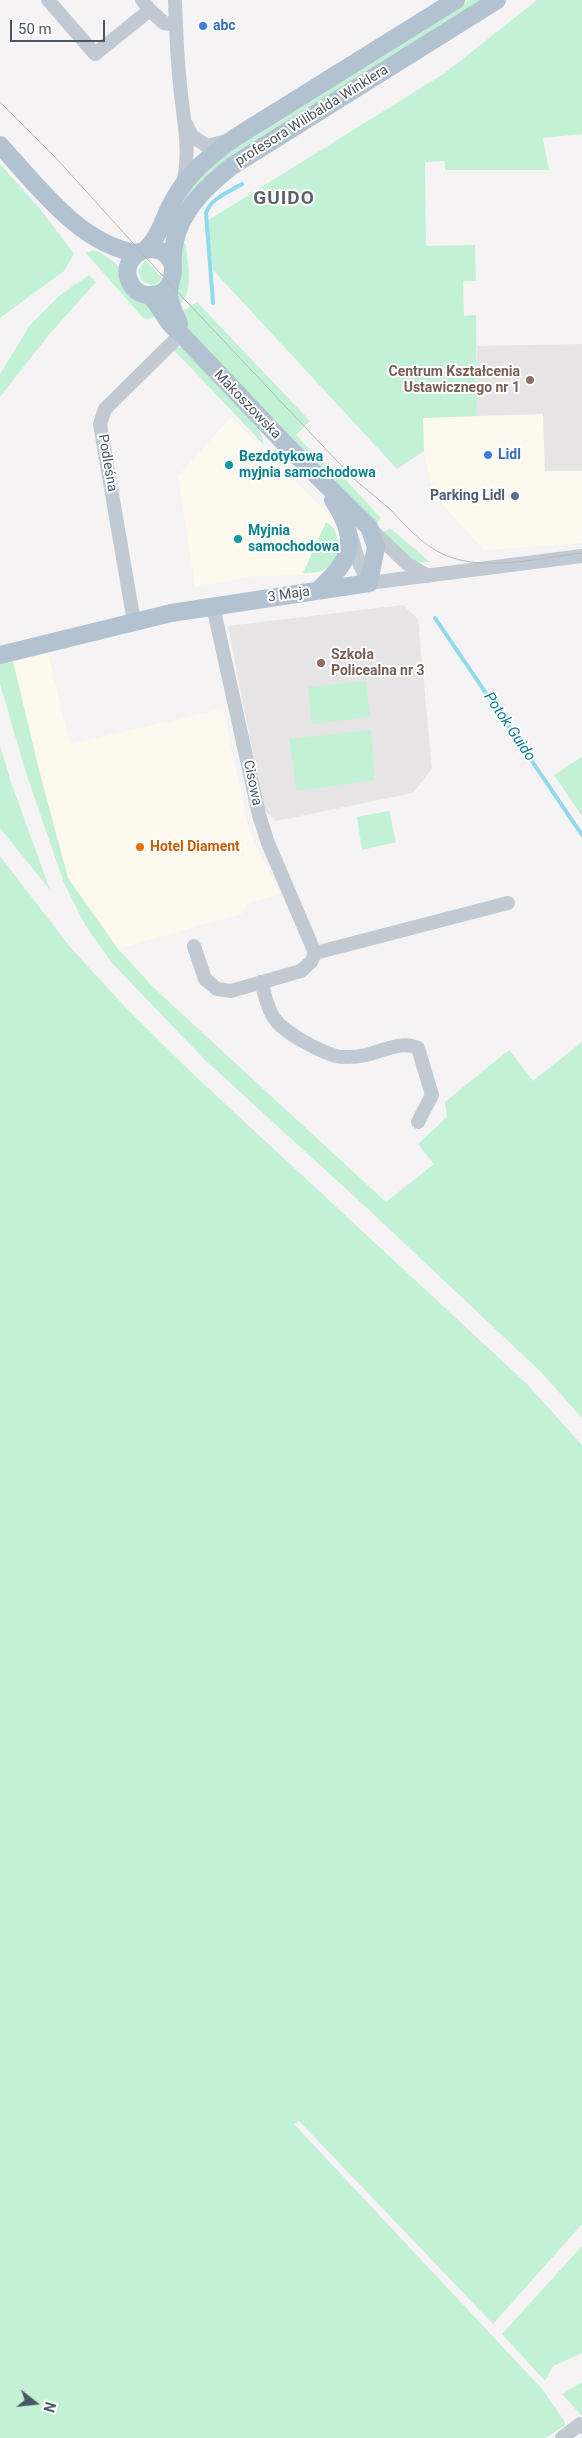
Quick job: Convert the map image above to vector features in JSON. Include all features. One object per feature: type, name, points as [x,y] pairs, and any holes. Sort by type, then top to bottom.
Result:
[{"type":"main road","name":"profesora Wilibalda Winklera","points":[[142,251],[156,237],[166,214],[181,188],[200,165],[236,137],[456,0]]},
{"type":"main road","name":"profesora Wilibalda Winklera","points":[[173,268],[172,244],[189,210],[211,182],[232,166],[497,0]]},
{"type":"main road","name":"Makoszowska","points":[[0,145],[67,216],[102,243],[127,271],[131,285],[136,290],[149,295],[156,302],[172,327],[181,334],[314,474],[369,527]]},
{"type":"main road","name":"Makoszowska","points":[[102,243],[142,251],[153,249],[164,253],[171,261],[174,276],[169,286],[169,298],[181,334]]},
{"type":"main road","points":[[127,271],[131,259],[142,251]]},
{"type":"main road","points":[[149,295],[159,294],[169,286]]},
{"type":"main road","name":"Makoszowska","points":[[314,474],[335,502],[350,536]]},
{"type":"main road","points":[[368,583],[376,547],[369,527]]},
{"type":"main road","points":[[317,591],[332,577],[345,558],[350,536]]},
{"type":"main road","name":"3 Maja","points":[[0,656],[134,622],[213,606],[368,583]]},
{"type":"street","points":[[48,0],[95,54],[146,5],[164,23],[176,25]]},
{"type":"street","points":[[175,0],[180,84],[185,123],[186,168],[181,188]]},
{"type":"street","points":[[185,123],[192,136],[207,146],[221,144],[236,137]]},
{"type":"street","name":"Podleśna","points":[[134,622],[100,424],[105,409],[181,334]]},
{"type":"street","name":"Makoszowska","points":[[369,527],[406,563],[428,576]]},
{"type":"street","name":"Makoszowska","points":[[350,536],[368,583]]},
{"type":"street","name":"3 Maja","points":[[368,583],[582,556]]},
{"type":"street","name":"Cisowa","points":[[213,606],[259,815],[268,843],[315,952]]},
{"type":"street","points":[[194,946],[205,979],[217,990],[231,991],[301,971],[311,962],[315,952],[508,903]]},
{"type":"street","points":[[261,982],[270,1012],[275,1021],[295,1036],[335,1056],[366,1055],[409,1044],[418,1048],[432,1095],[418,1122]]},
{"type":"street","points":[[562,2438],[581,2426]]},
{"type":"shaded area","name":"Centrum Kształcenia Ustawicznego nr 1","points":[[582,344],[582,471],[545,471],[543,414],[477,416],[477,346]]},
{"type":"shaded area","points":[[544,414],[545,471],[582,471],[582,543],[484,550],[433,494],[424,451],[423,418]]},
{"type":"shaded area","points":[[231,417],[339,525],[344,542],[331,570],[317,575],[255,576],[195,587],[178,476]]},
{"type":"shaded area","points":[[403,605],[418,619],[432,769],[413,793],[276,821],[264,810],[228,626]]},
{"type":"shaded area","points":[[48,653],[70,744],[223,709],[250,833],[281,894],[248,903],[241,914],[118,949],[68,878],[40,774],[13,661]]},
{"type":"green space","points":[[469,0],[484,0],[238,154],[177,220],[169,218],[179,199],[226,152]]},
{"type":"green space","points":[[537,0],[582,0],[582,134],[543,138],[549,170],[445,170],[445,161],[425,162],[426,246],[475,245],[476,281],[463,281],[464,316],[476,315],[477,416],[423,418],[424,451],[397,469],[213,270],[207,221],[445,73]]},
{"type":"green space","points":[[0,164],[41,210],[74,254],[64,271],[0,318]]},
{"type":"green space","points":[[179,241],[185,243],[189,279],[186,295],[177,307],[174,294]]},
{"type":"green space","points":[[93,250],[110,259],[128,277],[157,315],[149,319],[143,318],[86,253]]},
{"type":"green space","points":[[145,260],[163,279],[153,286],[142,281],[138,271]]},
{"type":"green space","points":[[89,275],[96,282],[47,337],[0,397],[0,374],[30,325],[59,296]]},
{"type":"green space","points":[[197,302],[310,421],[296,435],[337,478],[344,478],[381,518],[374,527],[189,331],[180,313]]},
{"type":"green space","points":[[178,347],[185,350],[255,425],[262,436],[264,445],[173,349]]},
{"type":"green space","points":[[326,522],[334,528],[341,549],[330,565],[322,571],[303,573]]},
{"type":"green space","points":[[390,528],[430,562],[413,562],[381,534]]},
{"type":"green space","points":[[13,661],[40,774],[68,878],[118,949],[154,988],[386,1202],[434,1164],[418,1144],[447,1117],[445,1102],[509,1050],[533,1081],[582,1042],[582,1418],[541,1372],[368,1209],[205,1060],[112,963],[85,925],[64,883],[27,776],[0,684],[0,664]]},
{"type":"green space","points":[[366,681],[370,717],[312,724],[308,687]]},
{"type":"green space","points":[[371,730],[375,780],[297,791],[289,739]]},
{"type":"green space","points":[[0,745],[11,782],[50,890],[0,828]]},
{"type":"green space","points":[[582,757],[582,816],[554,775]]},
{"type":"green space","points":[[389,811],[396,842],[362,850],[357,817]]},
{"type":"green space","points":[[0,856],[70,947],[126,1008],[193,1074],[527,1384],[582,1445],[582,2224],[493,2324],[299,2121],[294,2124],[543,2390],[565,2422],[565,2425],[546,2438],[0,2438]]},
{"type":"green space","points":[[582,2246],[582,2353],[553,2366],[545,2381],[502,2334]]},
{"type":"green space","points":[[582,2382],[582,2416],[562,2394]]},
{"type":"waterway","name":"Potok Guido","points":[[213,303],[206,213],[216,199],[242,184]]},
{"type":"waterway","name":"Potok Guido","points":[[435,618],[582,835]]},
{"type":"tram line","points":[[0,102],[56,158],[170,284],[354,479],[391,510]]},
{"type":"tram line","points":[[387,506],[422,541],[451,558],[469,562],[507,563],[582,553]]},
{"type":"place","name":"abc","points":[[203,26]]},
{"type":"place","name":"Centrum Kształcenia Ustawicznego nr 1","points":[[530,380]]},
{"type":"place","name":"Lidl","points":[[488,455]]},
{"type":"place","name":"Bezdotykowa myjnia samochodowa","points":[[229,465]]},
{"type":"place","name":"Parking Lidl","points":[[515,496]]},
{"type":"place","name":"Myjnia samochodowa","points":[[238,539]]},
{"type":"place","name":"Szkoła Policealna nr 3","points":[[321,663]]},
{"type":"place","name":"Hotel Diament","points":[[140,847]]},
{"type":"district","name":"GUIDO","points":[[284,199]]}]
